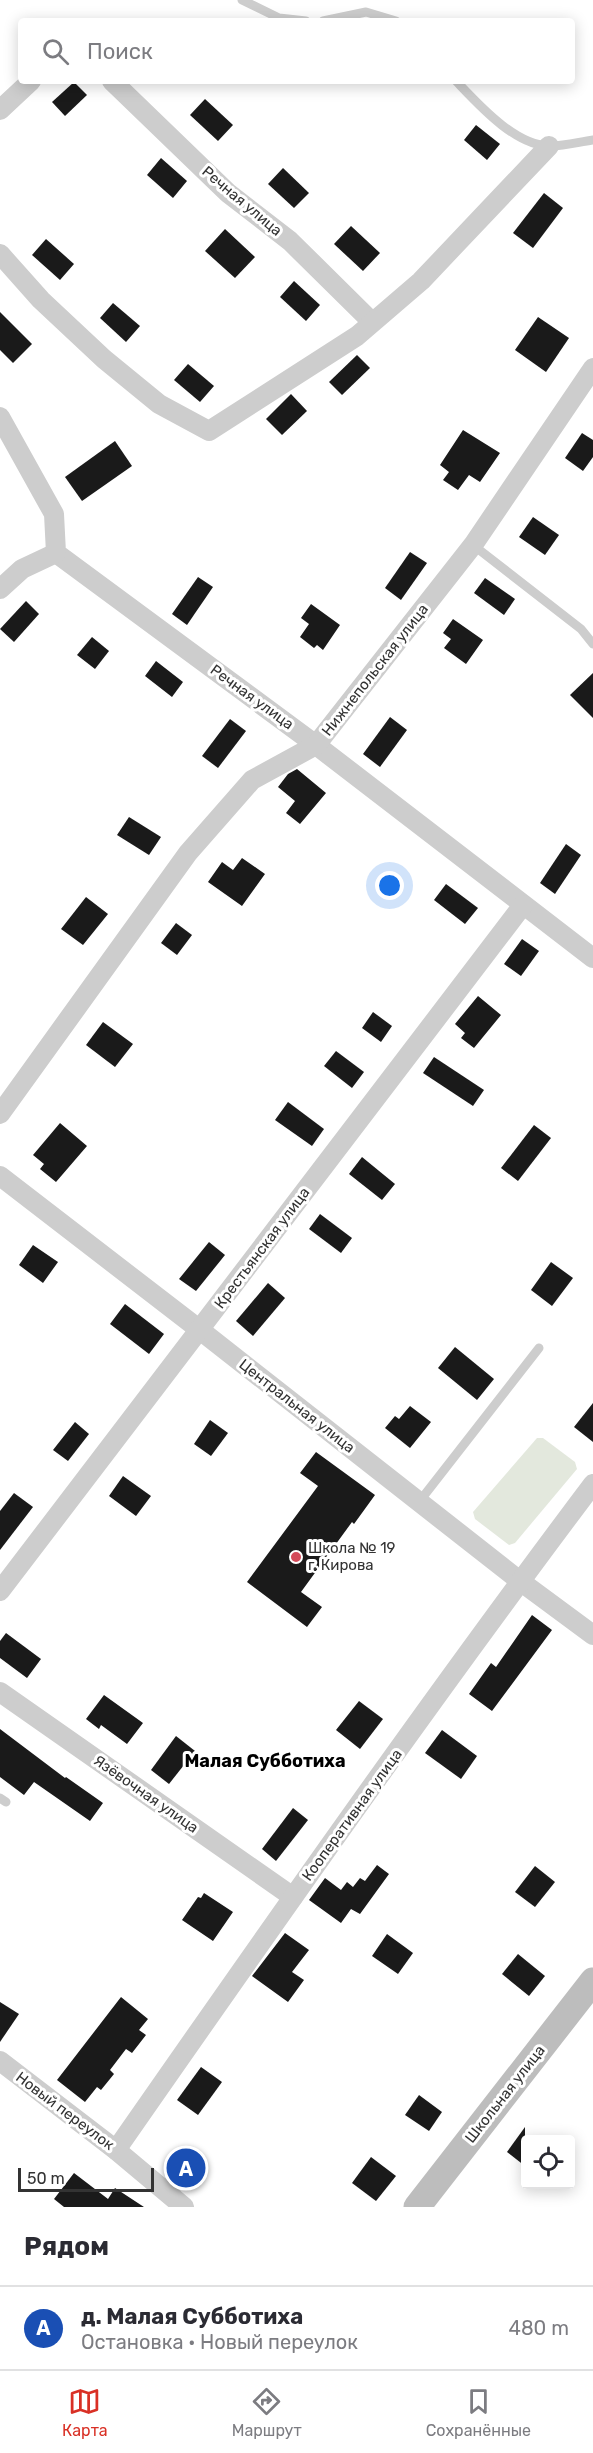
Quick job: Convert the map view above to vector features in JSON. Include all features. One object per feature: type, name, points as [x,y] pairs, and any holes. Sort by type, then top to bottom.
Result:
[{"type":"street","points":[[0,110],[29,84]]},
{"type":"street","name":"Речная улица","points":[[115,84],[228,194],[290,241],[372,322]]},
{"type":"street","points":[[0,254],[41,300],[105,359],[159,404],[209,431],[357,336],[421,280],[549,146]]},
{"type":"street","name":"Нижнепольская улица","points":[[0,1114],[188,853],[252,780],[316,745],[473,545],[593,368]]},
{"type":"street","points":[[0,417],[54,514],[56,553],[22,569],[0,589]]},
{"type":"street","name":"Речная улица","points":[[56,553],[316,745],[593,958]]},
{"type":"street","name":"Крестьянская улица","points":[[0,1591],[523,905]]},
{"type":"street","name":"Центральная улица","points":[[0,1176],[520,1581],[593,1635]]},
{"type":"street","name":"Кооперативная улица","points":[[116,2150],[293,1897],[520,1581],[593,1484]]},
{"type":"street","name":"Язёвочная улица","points":[[0,1692],[293,1897]]},
{"type":"street","name":"Школьная улица","points":[[417,2207],[593,1981]]},
{"type":"street","name":"Новый переулок","points":[[0,2061],[116,2150],[184,2207]]},
{"type":"lane","points":[[242,0],[279,18]]},
{"type":"lane","points":[[337,18],[366,12],[386,18]]},
{"type":"lane","points":[[459,84],[489,116],[521,137],[549,146],[593,140]]},
{"type":"lane","points":[[473,545],[581,629],[593,644]]},
{"type":"lane","points":[[419,1502],[539,1348]]},
{"type":"shaded area","points":[[537,1438],[543,1438],[575,1462],[577,1469],[515,1543],[509,1545],[475,1519],[473,1512]]},
{"type":"building","points":[[72,84],[76,84],[87,95],[65,116],[52,102]]},
{"type":"building","points":[[205,99],[233,125],[218,141],[190,115]]},
{"type":"building","points":[[476,125],[500,144],[487,160],[464,140]]},
{"type":"building","points":[[161,158],[187,181],[173,198],[147,175]]},
{"type":"building","points":[[283,168],[309,193],[294,208],[268,184]]},
{"type":"building","points":[[544,193],[563,208],[533,248],[513,233]]},
{"type":"building","points":[[351,226],[380,253],[363,271],[334,244]]},
{"type":"building","points":[[225,229],[255,257],[235,278],[205,251]]},
{"type":"building","points":[[46,239],[74,264],[60,280],[32,255]]},
{"type":"building","points":[[294,281],[320,305],[306,321],[280,297]]},
{"type":"building","points":[[113,303],[140,326],[126,342],[100,318]]},
{"type":"building","points":[[0,312],[32,344],[13,363],[0,350]]},
{"type":"building","points":[[538,317],[569,338],[546,372],[515,350]]},
{"type":"building","points":[[357,355],[370,368],[342,395],[329,382]]},
{"type":"building","points":[[188,364],[214,386],[200,402],[174,380]]},
{"type":"building","points":[[291,394],[307,411],[282,435],[266,419]]},
{"type":"building","points":[[463,430],[500,453],[480,482],[469,475],[458,490],[443,480],[449,472],[440,465]]},
{"type":"building","points":[[582,433],[593,440],[593,457],[583,471],[565,458]]},
{"type":"building","points":[[115,441],[132,466],[82,501],[65,477]]},
{"type":"building","points":[[533,517],[559,535],[545,555],[519,537]]},
{"type":"building","points":[[410,552],[427,563],[401,600],[385,588]]},
{"type":"building","points":[[198,577],[213,587],[187,625],[172,614]]},
{"type":"building","points":[[485,578],[515,599],[504,615],[474,593]]},
{"type":"building","points":[[26,601],[39,614],[14,642],[0,629]]},
{"type":"building","points":[[311,604],[340,625],[323,650],[317,645],[314,648],[300,637],[309,624],[301,618]]},
{"type":"building","points":[[453,619],[483,640],[466,664],[444,648],[451,639],[443,633]]},
{"type":"building","points":[[92,637],[109,651],[95,669],[77,655]]},
{"type":"building","points":[[156,661],[183,682],[172,697],[145,676]]},
{"type":"building","points":[[593,673],[593,718],[570,695]]},
{"type":"building","points":[[390,717],[407,730],[380,767],[363,754]]},
{"type":"building","points":[[230,719],[246,731],[218,768],[202,756]]},
{"type":"building","points":[[297,769],[326,793],[300,824],[286,813],[295,801],[278,787],[288,774]]},
{"type":"building","points":[[129,817],[161,837],[149,855],[117,835]]},
{"type":"building","points":[[566,844],[581,855],[555,894],[540,883]]},
{"type":"building","points":[[242,858],[265,874],[242,906],[208,882],[222,862],[233,870]]},
{"type":"building","points":[[446,884],[478,908],[465,924],[434,900]]},
{"type":"building","points":[[86,897],[108,914],[83,945],[61,929]]},
{"type":"building","points":[[176,923],[192,935],[177,955],[161,943]]},
{"type":"building","points":[[522,939],[539,951],[521,976],[504,964]]},
{"type":"building","points":[[478,996],[501,1015],[474,1048],[461,1038],[465,1033],[455,1024]]},
{"type":"building","points":[[373,1012],[392,1026],[381,1042],[362,1028]]},
{"type":"building","points":[[103,1022],[133,1044],[115,1067],[86,1045]]},
{"type":"building","points":[[336,1051],[364,1072],[352,1088],[324,1066]]},
{"type":"building","points":[[434,1057],[484,1090],[473,1106],[423,1073]]},
{"type":"building","points":[[288,1102],[324,1129],[312,1146],[275,1120]]},
{"type":"building","points":[[60,1123],[87,1146],[56,1182],[40,1169],[44,1164],[33,1155]]},
{"type":"building","points":[[534,1125],[551,1138],[518,1181],[501,1168]]},
{"type":"building","points":[[362,1157],[395,1184],[382,1200],[349,1174]]},
{"type":"building","points":[[320,1214],[352,1238],[341,1253],[309,1229]]},
{"type":"building","points":[[209,1242],[225,1255],[196,1291],[179,1279]]},
{"type":"building","points":[[33,1245],[58,1262],[43,1283],[19,1265]]},
{"type":"building","points":[[551,1262],[573,1278],[552,1306],[531,1290]]},
{"type":"building","points":[[268,1283],[285,1298],[253,1336],[236,1321]]},
{"type":"building","points":[[125,1304],[164,1334],[149,1354],[110,1324]]},
{"type":"building","points":[[455,1347],[494,1379],[477,1400],[438,1368]]},
{"type":"building","points":[[593,1403],[593,1442],[574,1427]]},
{"type":"building","points":[[410,1406],[431,1422],[410,1448],[385,1428],[395,1416],[399,1419]]},
{"type":"building","points":[[210,1420],[228,1433],[211,1456],[194,1444]]},
{"type":"building","points":[[75,1422],[89,1434],[68,1461],[53,1450]]},
{"type":"building","name":"Школа № 19 г. Кирова","points":[[316,1452],[375,1495],[354,1524],[352,1522],[301,1592],[322,1607],[307,1627],[247,1582],[318,1486],[300,1473]]},
{"type":"building","points":[[123,1476],[151,1496],[136,1516],[109,1496]]},
{"type":"building","points":[[14,1493],[33,1507],[0,1550],[0,1511]]},
{"type":"building","points":[[532,1615],[552,1630],[492,1711],[469,1694],[491,1663],[496,1667]]},
{"type":"building","points":[[6,1633],[41,1659],[27,1678],[0,1658],[0,1641]]},
{"type":"building","points":[[104,1695],[143,1723],[127,1744],[101,1725],[99,1729],[86,1719]]},
{"type":"building","points":[[359,1701],[383,1719],[360,1749],[336,1730]]},
{"type":"building","points":[[0,1729],[65,1778],[103,1803],[90,1821],[34,1782],[24,1795],[0,1777]]},
{"type":"building","points":[[442,1730],[477,1756],[461,1779],[425,1753]]},
{"type":"building","points":[[176,1736],[195,1751],[169,1784],[151,1770]]},
{"type":"building","points":[[293,1808],[308,1820],[276,1861],[262,1849]]},
{"type":"building","points":[[377,1865],[389,1874],[360,1914],[351,1909],[341,1923],[309,1900],[325,1878],[341,1890],[347,1882],[353,1887],[360,1878],[365,1881]]},
{"type":"building","points":[[535,1866],[555,1882],[535,1907],[515,1892]]},
{"type":"building","points":[[204,1893],[233,1912],[213,1941],[182,1920],[198,1897],[201,1898]]},
{"type":"building","points":[[285,1933],[309,1950],[292,1972],[304,1980],[288,2002],[252,1976]]},
{"type":"building","points":[[387,1934],[413,1953],[398,1974],[372,1956]]},
{"type":"building","points":[[518,1954],[545,1976],[529,1996],[502,1974]]},
{"type":"building","points":[[121,1997],[148,2019],[139,2030],[146,2035],[132,2053],[126,2049],[110,2070],[114,2074],[101,2090],[97,2087],[85,2102],[57,2080]]},
{"type":"building","points":[[0,2002],[19,2014],[0,2042]]},
{"type":"building","points":[[201,2067],[222,2082],[198,2115],[177,2100]]},
{"type":"building","points":[[419,2095],[442,2112],[429,2131],[405,2115]]},
{"type":"building","points":[[525,2127],[525,2135],[521,2135],[521,2163],[507,2152]]},
{"type":"building","points":[[371,2157],[396,2176],[376,2201],[352,2183]]},
{"type":"building","points":[[74,2173],[108,2199],[115,2188],[144,2207],[64,2207],[54,2199]]},
{"type":"place","name":"Школа № 19 г. Кирова","points":[[296,1557]]},
{"type":"place","name":"д. Малая Субботиха","points":[[186,2168]]},
{"type":"district","name":"Малая Субботиха","points":[[265,1761]]}]
